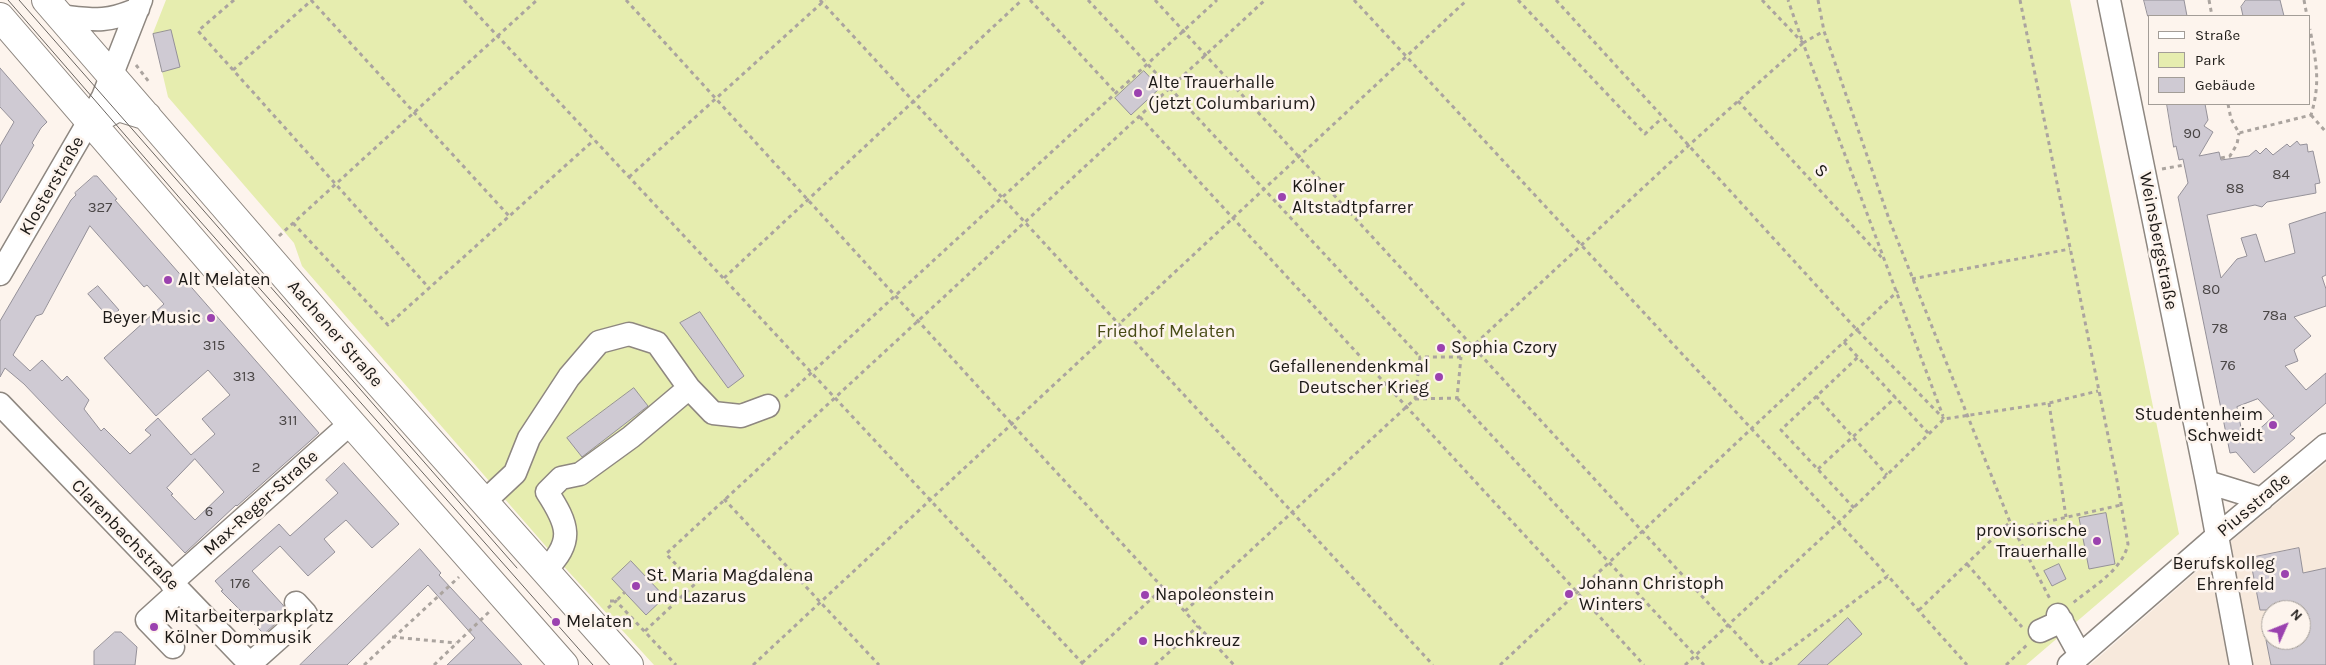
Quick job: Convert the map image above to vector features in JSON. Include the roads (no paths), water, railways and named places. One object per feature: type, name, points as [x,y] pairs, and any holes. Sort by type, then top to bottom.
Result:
[{"type":"main road","name":"Aachener Straße","points":[[53,8],[329,328],[629,665]]},
{"type":"main road","points":[[0,17],[89,123],[564,665]]},
{"type":"main road","points":[[89,123],[118,107],[147,116]]},
{"type":"street","name":"Weinsbergstraße","points":[[2110,0],[2207,482],[2241,665]]},
{"type":"street","points":[[53,8],[100,21],[119,17],[140,4]]},
{"type":"street","name":"Klosterstraße","points":[[0,274],[89,123],[113,76],[140,4]]},
{"type":"street","points":[[484,502],[515,473],[534,430],[569,377],[599,342],[629,334],[658,343],[689,388],[713,412],[741,416],[768,406]]},
{"type":"street","points":[[545,570],[557,559],[565,545],[563,516],[547,492],[561,478],[580,474],[631,436],[689,388]]},
{"type":"street","name":"Clarenbachstraße","points":[[0,404],[251,664]]},
{"type":"street","name":"Max-Reger-Straße","points":[[173,647],[147,620],[175,587],[352,422]]},
{"type":"street","name":"Piusstraße","points":[[2075,660],[2216,536],[2326,445]]},
{"type":"street","points":[[2207,482],[2262,499]]},
{"type":"street","points":[[251,664],[306,614],[296,602]]},
{"type":"street","points":[[2032,633],[2060,618],[2075,660]]},
{"type":"tram line","points":[[8,0],[184,203],[593,665]]},
{"type":"tram line","points":[[19,0],[517,568]]},
{"type":"place","name":"Alte Trauerhalle (jetzt Columbarium)","points":[[1138,93]]},
{"type":"place","name":"Kölner Altstadtpfarrer","points":[[1282,197]]},
{"type":"place","name":"Alt Melaten","points":[[168,280]]},
{"type":"place","name":"Beyer Music","points":[[211,318]]},
{"type":"place","name":"Sophia Czory","points":[[1441,348]]},
{"type":"place","name":"Gefallenendenkmal Deutscher Krieg","points":[[1439,377]]},
{"type":"place","name":"Studentenheim Schweidt","points":[[2273,425]]},
{"type":"place","name":"provisorische Trauerhalle","points":[[2097,541]]},
{"type":"place","name":"Berufskolleg Ehrenfeld","points":[[2285,574]]},
{"type":"place","name":"St. Maria Magdalena und Lazarus","points":[[636,586]]},
{"type":"place","name":"Johann Christoph Winters","points":[[1569,594]]},
{"type":"place","name":"Napoleonstein","points":[[1145,595]]},
{"type":"place","name":"Melaten","points":[[556,622]]},
{"type":"place","name":"Mitarbeiterparkplatz Kölner Dommusik","points":[[154,627]]},
{"type":"place","name":"Hochkreuz","points":[[1143,641]]},
{"type":"park label","name":"Friedhof Melaten","points":[[1166,332]]}]
